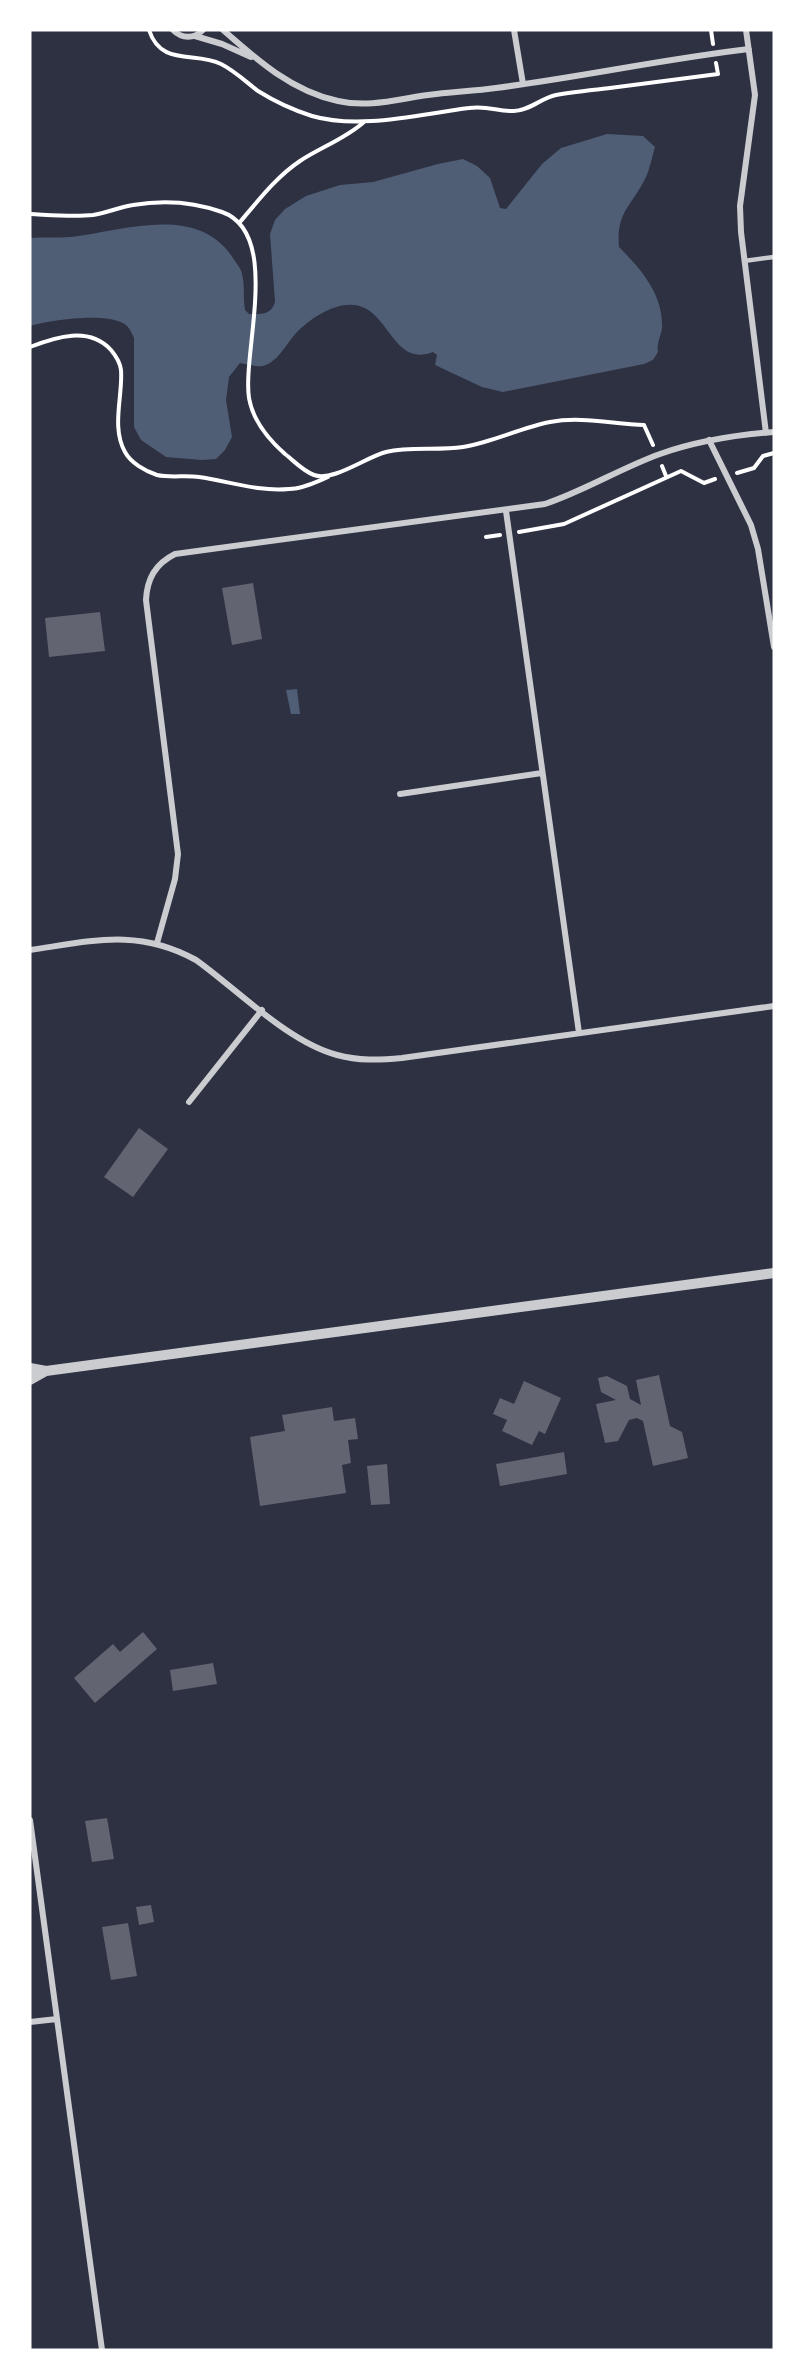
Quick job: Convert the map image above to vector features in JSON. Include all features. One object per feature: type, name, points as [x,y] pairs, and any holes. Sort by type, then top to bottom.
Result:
[{"type":"street","points":[[173,30],[182,36],[195,36],[222,44],[257,60]]},
{"type":"street","points":[[195,36],[203,30]]},
{"type":"street","points":[[223,30],[257,60],[294,85],[339,102],[358,104],[380,104],[427,95],[523,84],[749,49]]},
{"type":"street","points":[[514,30],[523,84]]},
{"type":"street","points":[[746,30],[755,95],[740,206],[744,261],[766,433]]},
{"type":"street","points":[[157,943],[175,879],[178,854],[146,600],[147,586],[158,565],[175,554],[545,504],[566,497],[658,455],[709,440],[774,432]]},
{"type":"street","points":[[709,440],[751,525],[758,549],[774,647]]},
{"type":"street","points":[[506,511],[579,1033]]},
{"type":"street","points":[[400,794],[542,773]]},
{"type":"street","points":[[30,950],[117,939],[157,943],[196,960],[297,1037],[337,1055],[360,1059],[402,1058],[774,1006]]},
{"type":"street","points":[[189,1102],[262,1010]]},
{"type":"street","points":[[30,1368],[46,1371],[774,1273]]},
{"type":"street","points":[[30,1380],[46,1371]]},
{"type":"street","points":[[30,1820],[102,2350]]},
{"type":"street","points":[[30,2022],[57,2019]]},
{"type":"lane","points":[[744,261],[774,257]]},
{"type":"path","points":[[240,222],[276,182],[300,161],[351,134],[365,122]]},
{"type":"path","points":[[30,214],[94,215],[132,205],[179,202],[224,212],[240,222],[250,240],[255,272],[256,312],[249,396],[252,409],[267,436],[281,450],[312,474],[332,475]]},
{"type":"path","points":[[30,347],[72,335],[98,339],[106,345],[118,360],[121,370],[118,411],[121,444],[126,454],[141,468],[158,475],[196,476],[239,485],[281,489],[303,487],[362,460],[388,451],[469,446],[529,428],[567,420],[644,425],[666,476]]},
{"type":"path","points":[[486,537],[564,524],[666,476],[681,471],[704,483],[754,468],[764,456],[774,453]]},
{"type":"water","points":[[607,134],[643,136],[655,147],[645,179],[622,217],[619,235],[619,247],[648,282],[661,313],[662,328],[658,352],[653,360],[644,364],[503,392],[482,387],[435,365],[437,355],[433,352],[419,355],[407,351],[398,344],[372,313],[361,307],[341,306],[322,313],[304,326],[269,364],[254,366],[240,363],[229,377],[226,400],[232,437],[225,450],[216,459],[202,460],[166,457],[141,440],[134,427],[134,338],[127,326],[119,321],[108,319],[80,318],[30,326],[30,238],[71,237],[158,225],[180,226],[200,231],[218,241],[240,268],[245,310],[249,314],[262,314],[268,312],[275,302],[270,234],[275,220],[285,209],[306,196],[340,185],[373,182],[463,159],[477,166],[490,178],[500,208],[506,209],[542,164],[561,148]]},
{"type":"water","points":[[297,689],[300,714],[291,714],[286,690]]},
{"type":"building","points":[[253,583],[262,639],[232,645],[222,588]]},
{"type":"building","points":[[100,612],[105,651],[49,657],[45,618]]},
{"type":"building","points":[[139,1128],[168,1149],[133,1197],[104,1177]]},
{"type":"building","points":[[659,1375],[670,1426],[682,1432],[688,1458],[653,1466],[643,1421],[637,1418],[629,1420],[618,1441],[605,1443],[596,1404],[616,1400],[601,1392],[598,1378],[607,1376],[627,1386],[630,1399],[641,1405],[636,1380]]},
{"type":"building","points":[[524,1381],[561,1398],[545,1434],[539,1431],[532,1445],[502,1431],[507,1420],[493,1414],[500,1398],[514,1404]]},
{"type":"building","points":[[332,1407],[334,1421],[355,1418],[358,1439],[348,1440],[351,1463],[342,1465],[346,1493],[260,1506],[250,1437],[285,1431],[282,1415]]},
{"type":"building","points":[[564,1452],[567,1474],[500,1486],[496,1464]]},
{"type":"building","points":[[387,1464],[390,1504],[371,1505],[367,1466]]},
{"type":"building","points":[[143,1632],[157,1649],[95,1703],[74,1678],[113,1644],[120,1652]]},
{"type":"building","points":[[213,1663],[217,1684],[173,1691],[170,1670]]},
{"type":"building","points":[[107,1818],[114,1859],[92,1862],[85,1821]]},
{"type":"building","points":[[151,1905],[154,1922],[139,1925],[136,1907]]},
{"type":"building","points":[[128,1923],[137,1976],[111,1980],[102,1927]]}]
